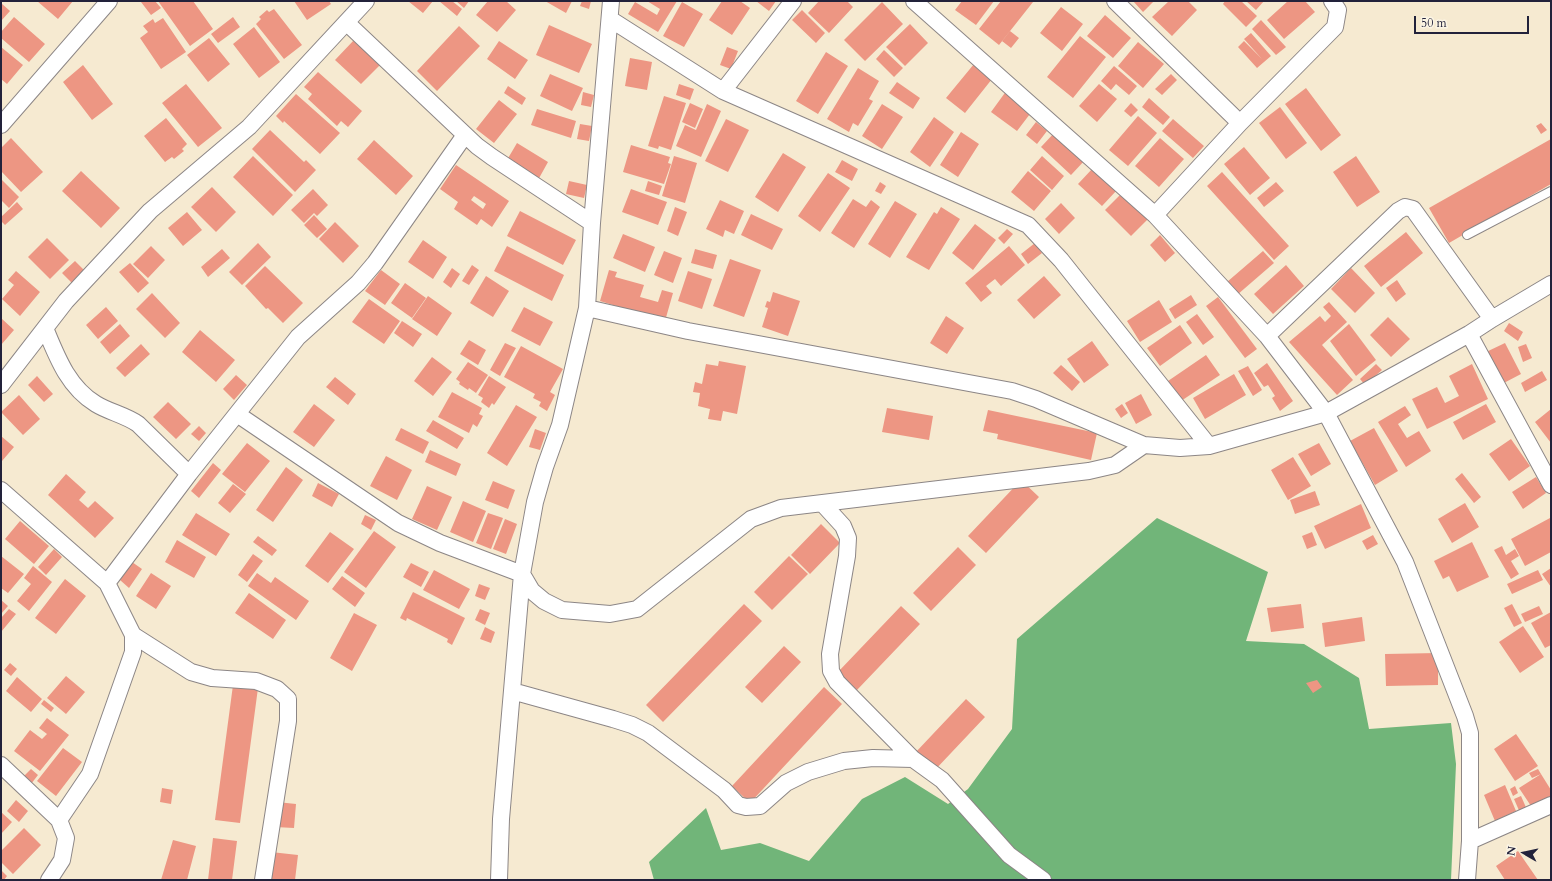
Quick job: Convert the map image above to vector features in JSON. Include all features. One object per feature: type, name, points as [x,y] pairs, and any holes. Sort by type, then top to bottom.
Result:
[{"type":"street","points":[[1,385],[66,301],[150,211],[249,126],[366,1]]},
{"type":"street","points":[[499,880],[501,819],[522,574],[535,502],[545,467],[560,425],[587,308],[592,223],[611,1]]},
{"type":"street","points":[[723,90],[792,1]]},
{"type":"street","points":[[914,1],[1155,215],[1267,336],[1326,413],[1405,562],[1465,716],[1470,733],[1470,841],[1467,880]]},
{"type":"street","points":[[1115,1],[1240,123]]},
{"type":"street","points":[[1155,215],[1240,123],[1335,27],[1338,10],[1332,1]]},
{"type":"street","points":[[1,125],[105,2]]},
{"type":"street","points":[[610,19],[723,90],[1028,226],[1061,260],[1209,446]]},
{"type":"street","points":[[347,22],[465,135],[492,158],[592,223]]},
{"type":"street","points":[[107,583],[189,474],[298,337],[358,283],[375,263],[465,135]]},
{"type":"street","points":[[1267,336],[1398,211],[1406,207],[1413,209],[1492,319]]},
{"type":"street","points":[[587,308],[688,331],[1012,391],[1036,399],[1144,445],[1180,448],[1209,446],[1326,413],[1469,334],[1551,284]]},
{"type":"street","points":[[45,328],[57,357],[70,381],[84,396],[97,405],[130,418],[189,474]]},
{"type":"street","points":[[1469,334],[1551,485]]},
{"type":"street","points":[[237,414],[398,523],[440,542],[522,574],[532,591],[544,601],[562,610],[610,614],[637,609],[751,519],[780,508],[1089,471],[1116,465],[1144,445]]},
{"type":"street","points":[[1,490],[107,583],[133,635],[133,652],[90,774],[59,820]]},
{"type":"street","points":[[822,503],[843,526],[848,538],[847,556],[830,654],[831,670],[837,682],[913,759],[942,780],[1009,855],[1043,880]]},
{"type":"street","points":[[133,635],[191,672],[212,678],[256,681],[277,689],[288,699],[288,721],[263,880]]},
{"type":"street","points":[[512,691],[632,725],[648,733],[724,790],[738,805],[746,807],[760,806],[786,783],[816,769],[844,761],[873,758],[913,759]]},
{"type":"street","points":[[1,765],[59,820],[66,838],[62,860],[50,880]]},
{"type":"street","points":[[1470,841],[1551,806]]},
{"type":"lane","points":[[1467,235],[1551,191]]},
{"type":"green space","points":[[1157,518],[1268,572],[1246,641],[1304,644],[1359,678],[1369,729],[1451,723],[1456,764],[1451,880],[654,880],[649,862],[706,808],[721,850],[760,843],[809,861],[862,799],[905,777],[948,804],[968,789],[1012,729],[1017,639]]},
{"type":"building","points":[[37,1],[73,1],[58,19]]},
{"type":"building","points":[[155,1],[161,8],[151,15],[141,2]]},
{"type":"building","points":[[158,1],[193,1],[213,29],[190,46]]},
{"type":"building","points":[[294,1],[329,1],[331,4],[307,20]]},
{"type":"building","points":[[408,1],[433,1],[423,13]]},
{"type":"building","points":[[439,1],[452,1],[462,9],[457,16]]},
{"type":"building","points":[[456,1],[469,1],[464,8]]},
{"type":"building","points":[[488,1],[506,1],[516,10],[497,32],[476,15]]},
{"type":"building","points":[[545,1],[572,1],[566,13]]},
{"type":"building","points":[[582,1],[591,1],[589,9],[580,6]]},
{"type":"building","points":[[647,1],[677,1],[658,32],[628,14],[635,2],[657,15],[660,9]]},
{"type":"building","points":[[722,1],[740,1],[750,8],[732,35],[709,20]]},
{"type":"building","points":[[756,1],[776,1],[769,11]]},
{"type":"building","points":[[819,1],[847,1],[853,7],[829,33],[808,13]]},
{"type":"building","points":[[962,1],[994,1],[976,25],[955,10]]},
{"type":"building","points":[[1001,1],[1033,2],[999,45],[979,29]]},
{"type":"building","points":[[1133,1],[1154,1],[1143,12]]},
{"type":"building","points":[[1169,1],[1188,1],[1197,10],[1172,36],[1152,17]]},
{"type":"building","points":[[1225,1],[1241,1],[1257,16],[1246,27],[1223,4]]},
{"type":"building","points":[[1246,1],[1264,1],[1256,10]]},
{"type":"building","points":[[1288,1],[1305,1],[1315,12],[1284,39],[1267,20]]},
{"type":"building","points":[[682,2],[703,14],[684,47],[663,36]]},
{"type":"building","points":[[882,2],[903,24],[865,61],[844,40]]},
{"type":"building","points":[[1,3],[10,11],[1,21]]},
{"type":"building","points":[[1061,7],[1083,24],[1062,51],[1040,33]]},
{"type":"building","points":[[274,9],[302,45],[284,59],[256,24],[261,19],[259,17],[267,10],[269,12]]},
{"type":"building","points":[[802,10],[825,33],[816,43],[792,20]]},
{"type":"building","points":[[1105,15],[1131,38],[1113,58],[1087,36]]},
{"type":"building","points":[[14,17],[45,44],[29,62],[1,38],[1,32]]},
{"type":"building","points":[[233,17],[240,27],[218,43],[211,34]]},
{"type":"building","points":[[163,18],[186,52],[161,69],[140,38],[148,32],[143,26],[153,19],[155,23]]},
{"type":"building","points":[[1261,20],[1286,47],[1276,55],[1252,29]]},
{"type":"building","points":[[910,24],[928,43],[905,66],[886,47]]},
{"type":"building","points":[[549,25],[592,44],[579,73],[536,55]]},
{"type":"building","points":[[459,26],[480,46],[437,91],[417,71]]},
{"type":"building","points":[[254,27],[280,62],[259,78],[233,44]]},
{"type":"building","points":[[1010,31],[1019,38],[1011,48],[1002,41]]},
{"type":"building","points":[[1251,33],[1271,56],[1257,68],[1238,47],[1244,41],[1262,59],[1244,39]]},
{"type":"building","points":[[1080,36],[1106,57],[1073,98],[1047,77]]},
{"type":"building","points":[[209,38],[230,64],[208,82],[187,55]]},
{"type":"building","points":[[354,40],[380,65],[361,84],[335,60]]},
{"type":"building","points":[[499,41],[528,60],[515,79],[487,59]]},
{"type":"building","points":[[1138,42],[1164,64],[1143,88],[1118,66]]},
{"type":"building","points":[[1,47],[23,65],[7,84],[1,79]]},
{"type":"building","points":[[727,47],[738,51],[731,69],[720,65]]},
{"type":"building","points":[[884,50],[903,68],[894,77],[876,59]]},
{"type":"building","points":[[826,52],[848,66],[818,114],[796,101]]},
{"type":"building","points":[[630,58],[652,62],[647,90],[625,86]]},
{"type":"building","points":[[974,64],[992,79],[965,113],[946,98]]},
{"type":"building","points":[[83,65],[113,104],[92,120],[63,82]]},
{"type":"building","points":[[1114,66],[1137,86],[1129,95],[1116,84],[1111,90],[1101,81]]},
{"type":"building","points":[[858,68],[879,81],[869,99],[873,101],[858,126],[853,123],[849,132],[827,119]]},
{"type":"building","points":[[318,72],[362,111],[348,127],[341,121],[337,126],[308,99],[312,94],[304,87]]},
{"type":"building","points":[[550,74],[583,88],[572,111],[540,96]]},
{"type":"building","points":[[1171,74],[1177,80],[1162,95],[1155,89]]},
{"type":"building","points":[[897,82],[920,98],[913,109],[889,93]]},
{"type":"building","points":[[186,84],[222,128],[198,147],[162,103]]},
{"type":"building","points":[[679,84],[694,89],[690,100],[676,95]]},
{"type":"building","points":[[1099,84],[1117,99],[1097,122],[1079,106]]},
{"type":"building","points":[[508,86],[526,98],[522,105],[504,93]]},
{"type":"building","points":[[1306,88],[1341,135],[1321,151],[1285,104]]},
{"type":"building","points":[[1007,90],[1033,110],[1017,131],[991,112]]},
{"type":"building","points":[[583,92],[594,95],[591,107],[581,105]]},
{"type":"building","points":[[296,94],[340,133],[320,154],[284,121],[283,123],[276,116]]},
{"type":"building","points":[[664,96],[686,103],[671,150],[659,146],[658,149],[648,146]]},
{"type":"building","points":[[1149,98],[1170,117],[1163,125],[1142,107]]},
{"type":"building","points":[[499,100],[517,114],[494,143],[476,129]]},
{"type":"building","points":[[690,103],[703,109],[695,128],[682,122]]},
{"type":"building","points":[[1131,103],[1138,110],[1131,117],[1124,111]]},
{"type":"building","points":[[707,104],[721,111],[701,157],[676,146],[685,125],[696,130]]},
{"type":"building","points":[[882,104],[903,117],[882,149],[862,136]]},
{"type":"building","points":[[1280,107],[1307,143],[1286,159],[1259,123]]},
{"type":"building","points":[[537,109],[576,121],[571,138],[531,125]]},
{"type":"building","points":[[1138,116],[1157,133],[1128,166],[1109,150]]},
{"type":"building","points":[[934,117],[954,132],[930,167],[910,152]]},
{"type":"building","points":[[166,118],[187,144],[182,149],[184,151],[174,159],[172,157],[165,162],[144,136]]},
{"type":"building","points":[[726,119],[749,130],[728,172],[705,161]]},
{"type":"building","points":[[1173,119],[1204,146],[1193,158],[1162,131]]},
{"type":"building","points":[[1036,122],[1047,131],[1037,144],[1026,135]]},
{"type":"building","points":[[1541,123],[1547,130],[1541,134],[1536,126]]},
{"type":"building","points":[[580,124],[592,126],[589,141],[577,139]]},
{"type":"building","points":[[270,130],[304,162],[306,160],[316,170],[295,192],[252,149]]},
{"type":"building","points":[[1056,131],[1086,159],[1071,175],[1041,147]]},
{"type":"building","points":[[961,132],[979,144],[958,177],[940,165]]},
{"type":"building","points":[[11,138],[43,172],[21,192],[1,171],[1,148]]},
{"type":"building","points":[[1160,138],[1184,159],[1159,187],[1135,166]]},
{"type":"building","points":[[1551,139],[1551,184],[1449,243],[1429,208]]},
{"type":"building","points":[[374,140],[413,176],[396,195],[357,159]]},
{"type":"building","points":[[517,143],[548,162],[538,180],[507,160]]},
{"type":"building","points":[[631,145],[670,157],[668,163],[671,164],[664,184],[623,172]]},
{"type":"building","points":[[1244,147],[1270,178],[1250,195],[1224,164]]},
{"type":"building","points":[[783,153],[806,167],[778,212],[755,197]]},
{"type":"building","points":[[253,156],[293,195],[273,216],[233,177]]},
{"type":"building","points":[[674,156],[697,163],[685,203],[662,196]]},
{"type":"building","points":[[1042,156],[1064,176],[1052,190],[1030,170]]},
{"type":"building","points":[[1356,156],[1380,192],[1357,207],[1333,172]]},
{"type":"building","points":[[842,160],[858,169],[852,181],[835,172]]},
{"type":"building","points":[[456,165],[509,201],[492,227],[481,219],[477,225],[454,209],[458,202],[440,189]],"holes":[[[474,196],[486,204],[483,209],[471,200]]]},
{"type":"building","points":[[1093,168],[1117,190],[1102,206],[1078,184]]},
{"type":"building","points":[[81,171],[120,208],[101,228],[62,191]]},
{"type":"building","points":[[1028,171],[1051,191],[1034,211],[1011,192]]},
{"type":"building","points":[[1222,172],[1289,246],[1274,260],[1207,186]]},
{"type":"building","points":[[828,173],[850,188],[820,232],[798,216]]},
{"type":"building","points":[[1,179],[19,197],[9,208],[1,200]]},
{"type":"building","points":[[569,181],[587,185],[584,198],[566,194]]},
{"type":"building","points":[[648,181],[662,186],[659,195],[645,191]]},
{"type":"building","points":[[880,182],[886,186],[881,194],[875,191]]},
{"type":"building","points":[[1276,182],[1284,191],[1264,207],[1257,198]]},
{"type":"building","points":[[212,187],[236,212],[216,232],[191,207]]},
{"type":"building","points":[[313,189],[328,205],[317,216],[314,213],[304,223],[291,210]]},
{"type":"building","points":[[631,189],[667,202],[658,225],[622,212]]},
{"type":"building","points":[[1122,193],[1148,219],[1131,236],[1105,210]]},
{"type":"building","points":[[853,199],[866,207],[871,200],[880,207],[854,248],[831,233]]},
{"type":"building","points":[[720,200],[744,211],[734,234],[725,230],[723,237],[706,229]]},
{"type":"building","points":[[895,201],[917,214],[890,258],[868,244]]},
{"type":"building","points":[[17,202],[23,209],[5,225],[1,221],[1,217]]},
{"type":"building","points":[[1061,203],[1075,218],[1059,234],[1045,219]]},
{"type":"building","points":[[675,207],[687,212],[678,236],[667,231]]},
{"type":"building","points":[[941,207],[960,219],[929,270],[906,257],[934,212],[937,214]]},
{"type":"building","points":[[520,211],[576,240],[563,265],[507,236]]},
{"type":"building","points":[[187,212],[202,230],[183,246],[168,228]]},
{"type":"building","points":[[751,214],[783,229],[772,250],[741,235]]},
{"type":"building","points":[[314,215],[327,229],[317,238],[304,225]]},
{"type":"building","points":[[335,222],[359,246],[343,263],[319,239]]},
{"type":"building","points":[[975,224],[996,240],[973,270],[952,253]]},
{"type":"building","points":[[1007,229],[1013,234],[1004,244],[998,238]]},
{"type":"building","points":[[1406,232],[1423,253],[1381,287],[1364,266]]},
{"type":"building","points":[[623,234],[655,247],[645,272],[613,258]]},
{"type":"building","points":[[1160,235],[1175,253],[1165,262],[1150,245]]},
{"type":"building","points":[[47,238],[69,260],[50,279],[28,257]]},
{"type":"building","points":[[423,240],[447,257],[433,279],[408,262]]},
{"type":"building","points":[[258,243],[271,257],[242,285],[229,272]]},
{"type":"building","points":[[1035,243],[1042,253],[1028,264],[1021,254]]},
{"type":"building","points":[[151,246],[165,260],[148,278],[133,264]]},
{"type":"building","points":[[507,246],[564,275],[552,301],[494,271]]},
{"type":"building","points":[[1009,246],[1025,265],[1001,286],[995,279],[986,286],[992,293],[981,302],[965,283]]},
{"type":"building","points":[[222,249],[230,258],[208,277],[201,267]]},
{"type":"building","points":[[695,249],[717,255],[713,269],[691,263]]},
{"type":"building","points":[[664,251],[682,258],[673,283],[654,275]]},
{"type":"building","points":[[1263,251],[1274,263],[1237,295],[1227,282]]},
{"type":"building","points":[[730,259],[761,270],[744,317],[713,306]]},
{"type":"building","points":[[75,261],[85,271],[72,283],[62,273]]},
{"type":"building","points":[[130,263],[149,283],[138,293],[119,272]]},
{"type":"building","points":[[472,265],[479,270],[469,285],[462,281]]},
{"type":"building","points":[[1286,265],[1304,286],[1273,314],[1254,294]]},
{"type":"building","points":[[265,266],[303,303],[283,323],[268,308],[266,309],[245,286]]},
{"type":"building","points":[[452,268],[460,274],[451,288],[443,282]]},
{"type":"building","points":[[1351,268],[1375,293],[1355,313],[1331,289]]},
{"type":"building","points":[[381,270],[400,284],[385,305],[365,291]]},
{"type":"building","points":[[609,270],[617,272],[615,277],[644,285],[640,297],[658,302],[662,290],[673,293],[665,321],[600,301]]},
{"type":"building","points":[[16,271],[40,292],[20,316],[2,299],[14,285],[8,280]]},
{"type":"building","points":[[688,271],[712,279],[702,309],[678,301]]},
{"type":"building","points":[[486,276],[509,291],[493,317],[470,303]]},
{"type":"building","points":[[1044,276],[1061,295],[1034,319],[1017,300]]},
{"type":"building","points":[[1397,280],[1406,294],[1396,302],[1386,288]]},
{"type":"building","points":[[405,283],[426,298],[412,318],[391,303]]},
{"type":"building","points":[[773,292],[800,301],[788,336],[762,327],[768,308],[765,307],[767,301],[770,302]]},
{"type":"building","points":[[152,293],[180,323],[165,338],[136,309]]},
{"type":"building","points":[[1191,295],[1197,305],[1175,319],[1169,309]]},
{"type":"building","points":[[428,296],[452,313],[437,336],[412,319]]},
{"type":"building","points":[[1218,297],[1257,349],[1245,358],[1206,306]]},
{"type":"building","points":[[369,299],[400,321],[384,344],[352,322]]},
{"type":"building","points":[[1159,300],[1172,322],[1140,342],[1127,321]]},
{"type":"building","points":[[1329,302],[1347,322],[1322,345],[1353,380],[1337,395],[1289,342],[1320,316],[1325,322],[1331,316],[1323,307]]},
{"type":"building","points":[[106,307],[118,321],[98,339],[86,325]]},
{"type":"building","points":[[524,307],[553,322],[540,346],[511,331]]},
{"type":"building","points":[[1197,314],[1214,337],[1203,345],[1186,322]]},
{"type":"building","points":[[946,316],[964,328],[947,354],[930,343]]},
{"type":"building","points":[[1388,317],[1410,339],[1391,357],[1370,335]]},
{"type":"building","points":[[1,318],[14,330],[1,345]]},
{"type":"building","points":[[402,321],[422,334],[413,347],[394,333]]},
{"type":"building","points":[[1509,323],[1523,332],[1518,341],[1504,331]]},
{"type":"building","points":[[120,324],[130,336],[110,354],[100,342]]},
{"type":"building","points":[[1349,324],[1376,360],[1356,376],[1330,341]]},
{"type":"building","points":[[1180,325],[1192,343],[1160,366],[1147,348]]},
{"type":"building","points":[[200,330],[235,360],[216,382],[182,352]]},
{"type":"building","points":[[469,340],[486,350],[478,365],[460,354]]},
{"type":"building","points":[[1092,341],[1109,365],[1084,383],[1067,359]]},
{"type":"building","points":[[505,343],[516,348],[500,376],[490,370]]},
{"type":"building","points":[[1505,343],[1521,374],[1500,385],[1484,353]]},
{"type":"building","points":[[141,344],[150,354],[125,377],[116,368]]},
{"type":"building","points":[[1526,344],[1532,358],[1523,362],[1518,347]]},
{"type":"building","points":[[521,346],[563,369],[550,392],[555,395],[547,411],[539,406],[541,402],[533,398],[535,394],[504,377]]},
{"type":"building","points":[[1206,355],[1220,375],[1181,401],[1168,381]]},
{"type":"building","points":[[432,357],[452,372],[433,396],[414,381]]},
{"type":"building","points":[[719,361],[746,366],[737,414],[723,411],[721,421],[708,419],[710,409],[698,406],[700,393],[693,392],[695,382],[702,384],[706,364],[718,366]]},
{"type":"building","points":[[468,362],[488,375],[476,393],[459,384],[460,382],[456,379]]},
{"type":"building","points":[[1267,363],[1293,401],[1280,411],[1272,398],[1275,396],[1268,385],[1264,387],[1254,373]]},
{"type":"building","points":[[1376,364],[1382,370],[1365,385],[1360,379]]},
{"type":"building","points":[[1472,364],[1488,399],[1427,429],[1412,399],[1437,387],[1445,403],[1459,396],[1449,376]]},
{"type":"building","points":[[1061,365],[1080,382],[1072,391],[1053,373]]},
{"type":"building","points":[[1248,366],[1262,390],[1253,396],[1238,371]]},
{"type":"building","points":[[1542,371],[1547,380],[1525,392],[1521,383]]},
{"type":"building","points":[[1234,374],[1246,395],[1205,419],[1193,398]]},
{"type":"building","points":[[236,375],[247,385],[234,400],[223,389]]},
{"type":"building","points":[[37,376],[53,394],[44,402],[28,385]]},
{"type":"building","points":[[489,376],[506,387],[494,405],[492,403],[489,408],[481,402],[483,398],[478,395]]},
{"type":"building","points":[[335,377],[356,394],[348,405],[326,387]]},
{"type":"building","points":[[452,392],[482,408],[479,414],[483,416],[477,427],[473,424],[469,433],[438,417]]},
{"type":"building","points":[[1141,394],[1152,415],[1136,424],[1125,403]]},
{"type":"building","points":[[19,395],[40,419],[23,435],[1,412]]},
{"type":"building","points":[[168,402],[191,424],[176,439],[153,417]]},
{"type":"building","points":[[314,404],[335,420],[314,447],[293,432]]},
{"type":"building","points":[[1122,404],[1128,413],[1121,418],[1115,409]]},
{"type":"building","points":[[1486,404],[1496,422],[1463,440],[1453,422]]},
{"type":"building","points":[[516,405],[537,417],[507,466],[487,453]]},
{"type":"building","points":[[1405,406],[1411,415],[1398,424],[1407,438],[1419,431],[1431,451],[1406,467],[1378,422]]},
{"type":"building","points":[[887,408],[933,416],[929,440],[882,432]]},
{"type":"building","points":[[1551,409],[1551,443],[1535,422]]},
{"type":"building","points":[[988,410],[1097,433],[1091,460],[997,439],[998,434],[983,431]]},
{"type":"building","points":[[433,420],[464,438],[457,449],[426,431]]},
{"type":"building","points":[[199,426],[206,433],[199,441],[191,434]]},
{"type":"building","points":[[401,428],[429,442],[423,454],[395,440]]},
{"type":"building","points":[[1374,428],[1398,471],[1375,485],[1350,441]]},
{"type":"building","points":[[535,429],[546,433],[540,450],[529,447]]},
{"type":"building","points":[[1,436],[14,447],[2,461],[1,460]]},
{"type":"building","points":[[1511,439],[1530,466],[1509,481],[1489,454]]},
{"type":"building","points":[[247,443],[270,461],[245,492],[222,474]]},
{"type":"building","points":[[1319,443],[1331,464],[1311,476],[1298,454]]},
{"type":"building","points":[[430,450],[461,464],[456,476],[425,462]]},
{"type":"building","points":[[386,456],[412,470],[397,500],[370,486]]},
{"type":"building","points":[[1293,457],[1311,486],[1288,500],[1271,470]]},
{"type":"building","points":[[213,463],[221,470],[199,498],[191,491]]},
{"type":"building","points":[[286,467],[303,480],[273,522],[256,510]]},
{"type":"building","points":[[1462,473],[1481,497],[1474,503],[1455,479]]},
{"type":"building","points":[[66,474],[86,492],[79,500],[88,508],[95,501],[114,518],[95,538],[48,495]]},
{"type":"building","points":[[1536,477],[1546,493],[1523,509],[1512,492]]},
{"type":"building","points":[[1021,480],[1039,497],[986,553],[968,536]]},
{"type":"building","points":[[493,481],[515,490],[508,509],[485,500]]},
{"type":"building","points":[[318,483],[339,494],[332,507],[312,496]]},
{"type":"building","points":[[233,484],[246,494],[230,513],[218,503]]},
{"type":"building","points":[[427,486],[452,497],[437,530],[412,519]]},
{"type":"building","points":[[1315,491],[1320,505],[1295,514],[1290,500]]},
{"type":"building","points":[[463,501],[486,511],[473,542],[450,532]]},
{"type":"building","points":[[1465,503],[1479,527],[1452,543],[1438,519]]},
{"type":"building","points":[[1361,504],[1371,528],[1325,549],[1314,526]]},
{"type":"building","points":[[196,513],[230,534],[216,556],[182,535]]},
{"type":"building","points":[[488,513],[503,518],[491,549],[476,543]]},
{"type":"building","points":[[365,515],[376,520],[371,530],[361,524]]},
{"type":"building","points":[[1550,518],[1551,552],[1525,566],[1511,539]]},
{"type":"building","points":[[505,519],[517,524],[506,554],[493,549]]},
{"type":"building","points":[[20,521],[49,546],[34,564],[5,539]]},
{"type":"building","points":[[821,524],[840,543],[810,574],[791,555]]},
{"type":"building","points":[[374,531],[396,547],[366,588],[344,572]]},
{"type":"building","points":[[330,532],[354,549],[328,583],[305,566]]},
{"type":"building","points":[[1312,532],[1317,545],[1307,549],[1302,536]]},
{"type":"building","points":[[1373,535],[1378,544],[1367,550],[1362,541]]},
{"type":"building","points":[[258,536],[277,550],[272,556],[253,542]]},
{"type":"building","points":[[177,540],[206,557],[194,578],[165,562]]},
{"type":"building","points":[[1472,542],[1489,577],[1457,592],[1449,576],[1443,579],[1434,561]]},
{"type":"building","points":[[1502,546],[1506,555],[1515,549],[1519,556],[1511,561],[1519,574],[1511,579],[1494,550]]},
{"type":"building","points":[[958,547],[976,565],[931,611],[913,593]]},
{"type":"building","points":[[54,549],[62,557],[46,575],[38,567]]},
{"type":"building","points":[[253,554],[263,561],[247,582],[238,575]]},
{"type":"building","points":[[1,556],[24,574],[8,593],[1,588]]},
{"type":"building","points":[[789,556],[808,574],[772,610],[754,592]]},
{"type":"building","points":[[132,562],[142,569],[129,588],[120,580]]},
{"type":"building","points":[[411,563],[429,572],[421,587],[403,577]]},
{"type":"building","points":[[33,566],[52,582],[29,611],[17,601],[31,584],[24,578]]},
{"type":"building","points":[[1551,568],[1551,587],[1542,574]]},
{"type":"building","points":[[434,570],[470,589],[459,609],[423,590]]},
{"type":"building","points":[[1538,570],[1543,580],[1512,594],[1507,584]]},
{"type":"building","points":[[151,573],[171,586],[156,609],[136,596]]},
{"type":"building","points":[[257,573],[271,583],[275,577],[309,601],[296,620],[248,586]]},
{"type":"building","points":[[342,576],[365,593],[355,607],[332,589]]},
{"type":"building","points":[[65,579],[86,596],[56,634],[35,618]]},
{"type":"building","points":[[479,584],[490,588],[485,600],[475,596]]},
{"type":"building","points":[[413,592],[465,618],[452,645],[447,642],[448,639],[407,618],[406,621],[400,618]]},
{"type":"building","points":[[249,593],[286,620],[273,639],[235,613]]},
{"type":"building","points":[[1,600],[8,606],[1,614]]},
{"type":"building","points":[[744,604],[762,621],[663,722],[646,705]]},
{"type":"building","points":[[1301,604],[1304,628],[1271,632],[1267,608]]},
{"type":"building","points":[[1512,604],[1522,623],[1514,627],[1504,608]]},
{"type":"building","points":[[901,606],[920,624],[857,690],[838,672]]},
{"type":"building","points":[[1539,606],[1543,614],[1525,622],[1521,614]]},
{"type":"building","points":[[9,609],[16,614],[1,632],[1,618]]},
{"type":"building","points":[[480,609],[490,613],[485,625],[475,620]]},
{"type":"building","points":[[1551,612],[1551,645],[1545,648],[1531,623]]},
{"type":"building","points":[[354,613],[377,625],[352,671],[330,658]]},
{"type":"building","points":[[1362,617],[1365,641],[1325,647],[1322,623]]},
{"type":"building","points":[[1523,626],[1544,657],[1520,673],[1499,642]]},
{"type":"building","points":[[485,627],[495,632],[491,643],[480,639]]},
{"type":"building","points":[[784,646],[801,662],[762,703],[745,687]]},
{"type":"building","points":[[1438,653],[1438,685],[1386,686],[1385,654]]},
{"type":"building","points":[[10,663],[17,669],[11,676],[4,670]]},
{"type":"building","points":[[66,676],[85,692],[66,714],[47,698]]},
{"type":"building","points":[[17,677],[42,699],[31,712],[6,691]]},
{"type":"building","points":[[1317,680],[1322,687],[1313,693],[1306,683]]},
{"type":"building","points":[[233,685],[258,688],[240,823],[215,820]]},
{"type":"building","points":[[824,687],[842,704],[750,803],[732,786]]},
{"type":"building","points":[[966,699],[985,717],[934,771],[915,753]]},
{"type":"building","points":[[44,700],[54,708],[51,712],[41,704]]},
{"type":"building","points":[[47,718],[69,735],[40,771],[14,751],[30,730],[42,739],[47,734],[39,728]]},
{"type":"building","points":[[1516,734],[1538,766],[1515,781],[1494,749]]},
{"type":"building","points":[[63,748],[82,762],[56,796],[37,781]]},
{"type":"building","points":[[31,769],[38,775],[31,784],[23,777]]},
{"type":"building","points":[[1538,769],[1541,774],[1532,778],[1529,773]]},
{"type":"building","points":[[1541,774],[1551,790],[1551,797],[1533,809],[1519,788]]},
{"type":"building","points":[[1505,785],[1516,811],[1495,821],[1484,795]]},
{"type":"building","points":[[1515,786],[1518,793],[1513,796],[1510,789]]},
{"type":"building","points":[[162,788],[173,790],[171,804],[160,802]]},
{"type":"building","points":[[1521,796],[1528,812],[1521,815],[1514,799]]},
{"type":"building","points":[[16,800],[28,811],[19,822],[7,811]]},
{"type":"building","points":[[277,802],[296,804],[294,828],[275,827]]},
{"type":"building","points":[[1,812],[12,822],[1,834]]},
{"type":"building","points":[[24,828],[41,845],[13,874],[1,862],[1,851]]},
{"type":"building","points":[[213,838],[237,841],[232,880],[208,880]]},
{"type":"building","points":[[173,840],[196,846],[187,880],[161,880]]},
{"type":"building","points":[[1518,851],[1538,880],[1505,880],[1496,866]]},
{"type":"building","points":[[271,852],[298,855],[295,880],[267,880]]},
{"type":"building","points":[[1,870],[7,876],[4,880],[1,880]]}]
